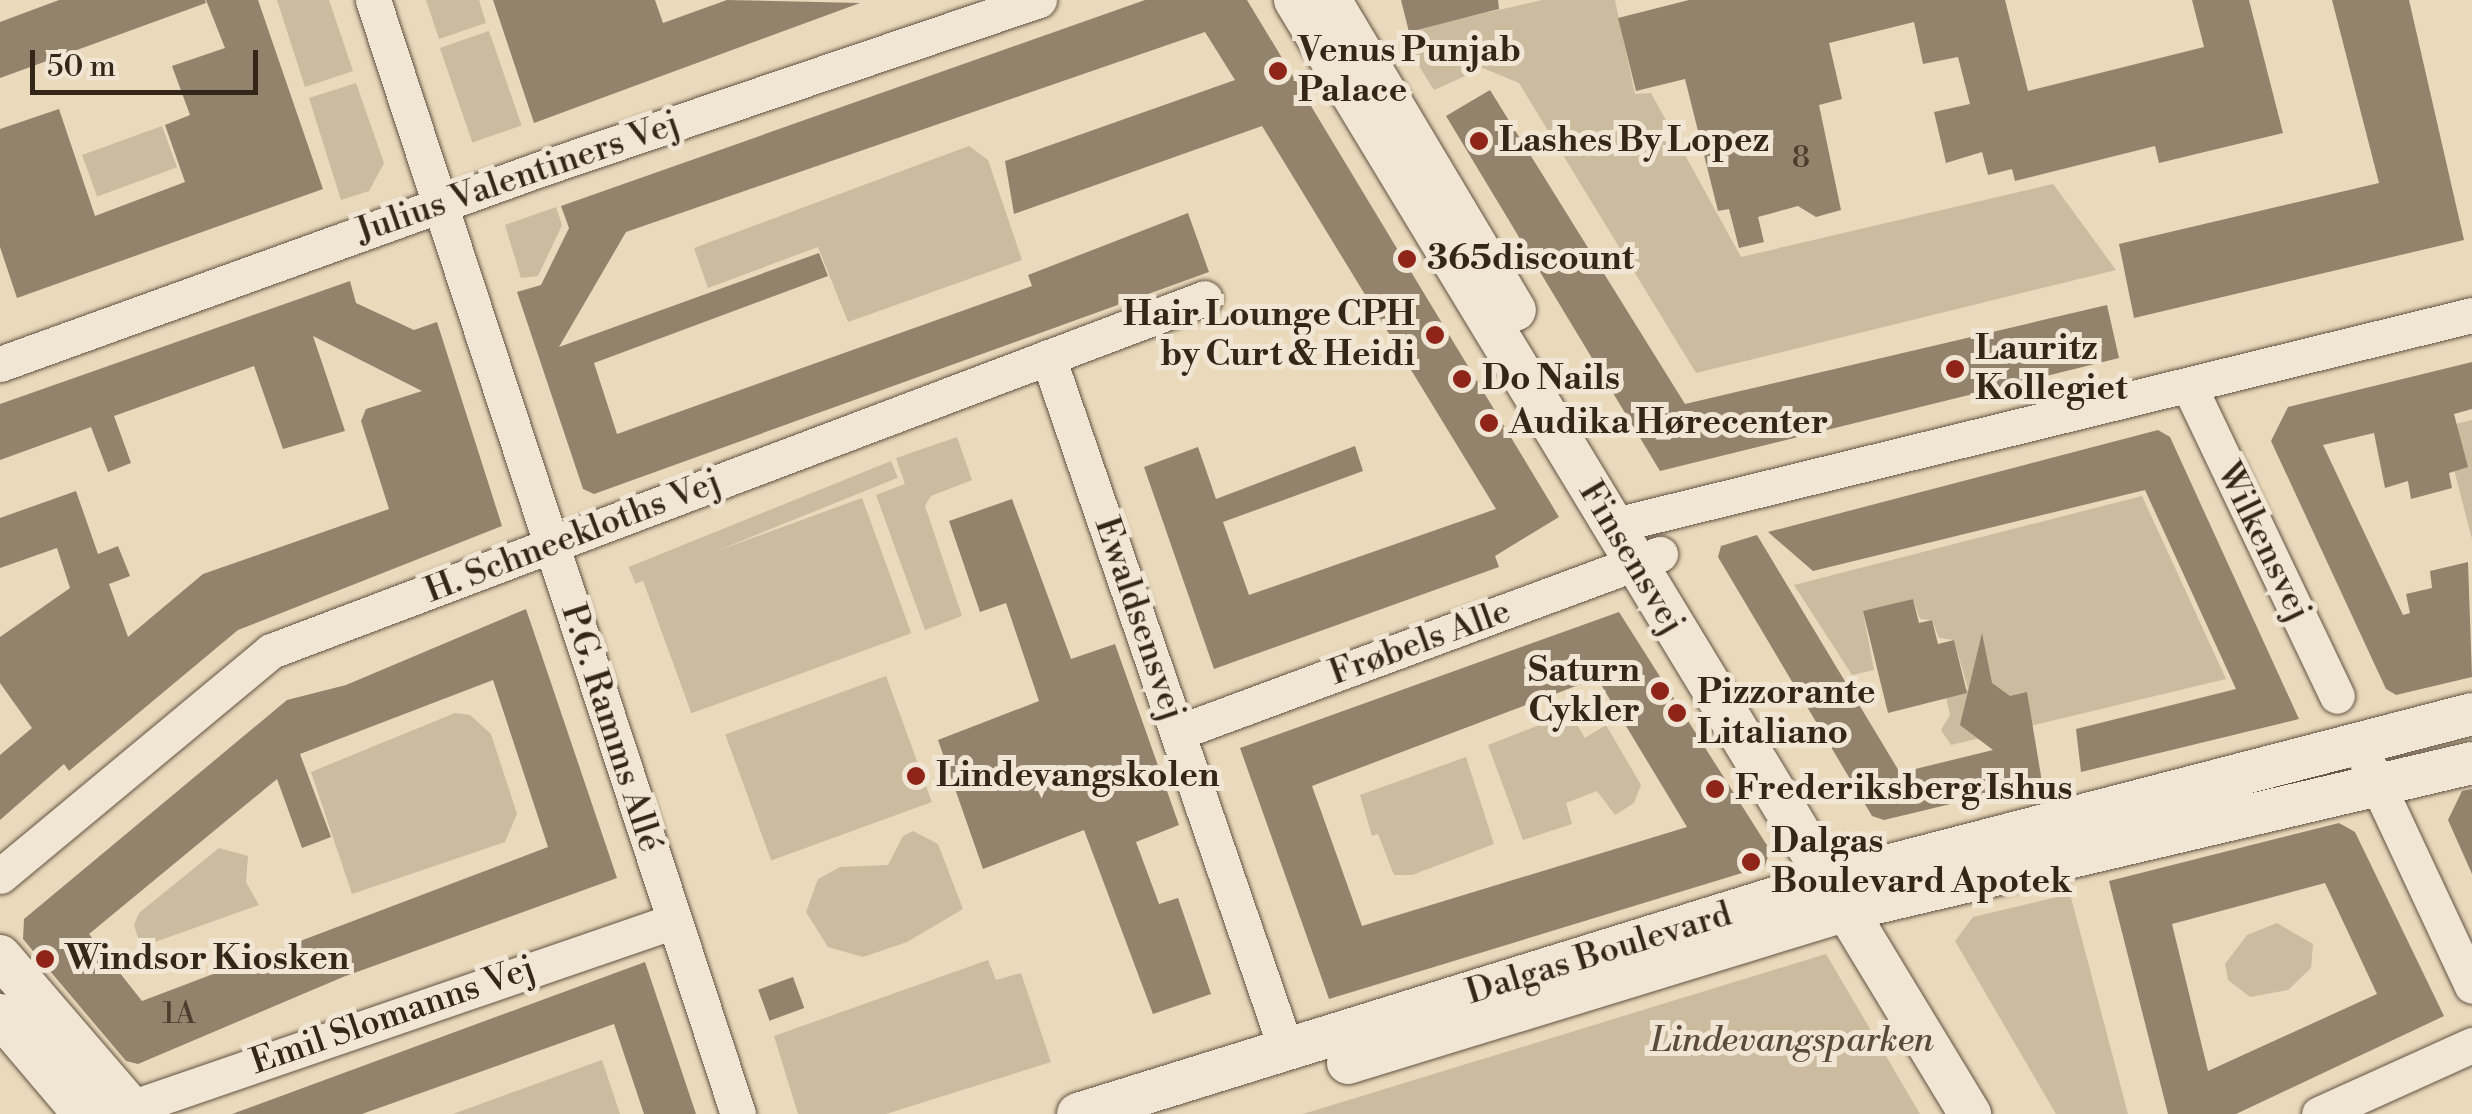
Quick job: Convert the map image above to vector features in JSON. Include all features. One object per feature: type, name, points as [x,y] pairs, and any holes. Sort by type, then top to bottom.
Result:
[{"type":"street","name":"P.G. Ramms Allé","points":[[374,0],[738,1114]]},
{"type":"street","name":"Julius Valentiners Vej","points":[[0,364],[440,205],[1038,0]]},
{"type":"street","name":"Finsensvej","points":[[1295,0],[1855,892],[2003,1114]]},
{"type":"street","name":"Finsensvej","points":[[1330,0],[1636,541]]},
{"type":"street","name":"H. Schneekloths Vej","points":[[0,876],[271,652],[1205,298]]},
{"type":"street","name":"Frøbels Alle","points":[[1179,732],[1636,541],[2190,388],[2472,315]]},
{"type":"street","name":"Ewaldsensvej","points":[[1048,357],[1292,1065]]},
{"type":"street","name":"Wilkensvej","points":[[2190,388],[2337,696]]},
{"type":"street","name":"Dalgas Boulevard","points":[[1078,1114],[1292,1065],[1855,892],[2358,743],[2472,714]]},
{"type":"street","points":[[2358,743],[2472,986]]},
{"type":"street","name":"Dalgas Boulevard","points":[[1855,892],[2379,787],[2472,763]]},
{"type":"street","name":"Finsensvej","points":[[1855,892],[1970,1114]]},
{"type":"street","name":"Emil Slomanns Vej","points":[[126,1111],[674,921]]},
{"type":"street","points":[[0,956],[8,1009],[84,1114]]},
{"type":"street","points":[[8,1009],[126,1111]]},
{"type":"street","points":[[2319,1114],[2472,1044]]},
{"type":"street","name":"Dalgas Boulevard","points":[[1176,1114],[1292,1065]]},
{"type":"green space","points":[[277,0],[329,0],[353,71],[305,87]]},
{"type":"green space","points":[[426,0],[479,0],[486,23],[439,39]]},
{"type":"green space","points":[[1542,0],[1615,0],[1635,94],[1651,93],[1741,257],[2053,184],[2116,270],[1696,373],[1519,83],[1483,68],[1434,90],[1398,33]]},
{"type":"green space","points":[[489,31],[522,126],[472,142],[440,48]]},
{"type":"green space","points":[[356,83],[384,163],[369,191],[341,200],[309,98]]},
{"type":"green space","points":[[162,126],[177,167],[97,196],[82,155]]},
{"type":"green space","points":[[969,146],[988,160],[1022,260],[848,322],[818,247],[708,288],[694,248]]},
{"type":"green space","points":[[556,207],[562,225],[538,276],[521,278],[505,225]]},
{"type":"green space","points":[[2472,420],[2472,539],[2443,427]]},
{"type":"green space","points":[[957,437],[972,480],[931,496],[925,506],[962,616],[925,630],[876,495],[905,484],[896,458]]},
{"type":"green space","points":[[891,461],[898,478],[635,584],[629,567]]},
{"type":"green space","points":[[2142,496],[2226,679],[1951,745],[1941,730],[1950,715],[1946,697],[1968,689],[1954,640],[1939,638],[1932,620],[1920,619],[1913,599],[1863,612],[1874,670],[1852,675],[1794,585]]},
{"type":"green space","points":[[862,498],[911,633],[691,713],[642,578]]},
{"type":"green space","points":[[886,676],[932,802],[771,860],[725,734]]},
{"type":"green space","points":[[455,713],[470,715],[491,734],[517,814],[505,842],[352,894],[311,772]]},
{"type":"green space","points":[[1570,713],[1585,738],[1606,725],[1641,785],[1634,803],[1615,815],[1597,791],[1566,803],[1572,824],[1523,840],[1488,745]]},
{"type":"green space","points":[[1466,757],[1494,844],[1412,875],[1394,875],[1378,834],[1372,836],[1360,795]]},
{"type":"green space","points":[[913,831],[938,844],[963,909],[907,942],[863,957],[828,947],[806,912],[818,879],[840,867],[888,865],[903,836]]},
{"type":"green space","points":[[219,848],[248,856],[246,882],[259,905],[141,947],[134,925],[139,913]]},
{"type":"green space","points":[[2070,894],[2128,1114],[2056,1114],[1955,941],[1973,917]]},
{"type":"green space","points":[[2277,923],[2313,944],[2311,968],[2288,990],[2250,997],[2228,980],[2225,964],[2247,935]]},
{"type":"green space","name":"Lindevangsparken","points":[[1826,954],[1920,1114],[1303,1114]]},
{"type":"green space","points":[[988,960],[996,980],[1021,973],[1051,1062],[886,1114],[798,1114],[774,1036]]},
{"type":"green space","points":[[602,1060],[620,1114],[453,1114]]},
{"type":"building","points":[[59,0],[206,3],[0,78],[0,22]]},
{"type":"building","points":[[206,0],[258,0],[323,189],[17,298],[0,247],[0,129],[59,109],[95,216],[185,182],[165,125],[190,115],[172,66],[225,48]]},
{"type":"building","points":[[493,0],[655,0],[663,23],[727,0],[860,3],[534,123]]},
{"type":"building","points":[[1145,0],[1247,0],[1559,517],[1495,556],[1499,567],[1214,669],[1144,467],[1198,447],[1216,499],[1355,446],[1363,471],[1223,522],[1249,595],[1496,509],[1262,126],[1014,214],[1005,161],[1235,80],[1205,32],[626,232],[559,347],[819,253],[828,276],[594,363],[617,434],[1032,286],[1028,275],[1188,213],[1209,272],[594,494],[583,489],[517,292],[541,285],[569,228],[561,206]]},
{"type":"building","points":[[1401,0],[1498,0],[1499,9],[1409,32]]},
{"type":"building","points":[[1689,0],[2005,0],[2028,91],[2204,47],[2192,0],[2249,0],[2283,133],[2159,163],[2155,146],[2015,181],[2012,169],[1988,175],[1982,152],[1946,163],[1934,112],[1970,104],[1958,57],[1923,64],[1914,22],[1829,43],[1842,99],[1819,105],[1841,210],[1816,217],[1798,206],[1758,217],[1764,242],[1739,248],[1729,209],[1718,211],[1685,79],[1636,91],[1618,18]]},
{"type":"building","points":[[2332,0],[2409,0],[2464,240],[2134,318],[2119,244],[2379,183]]},
{"type":"building","points":[[1490,90],[1685,404],[2107,305],[2119,358],[1660,471],[1446,116]]},
{"type":"building","points":[[350,281],[356,303],[414,330],[437,322],[502,526],[238,630],[69,771],[64,764],[0,820],[0,755],[32,728],[0,683],[0,637],[70,588],[57,548],[0,568],[0,518],[76,491],[98,554],[118,546],[130,576],[109,584],[128,637],[203,574],[389,509],[361,421],[366,409],[422,391],[313,336],[345,431],[283,449],[254,366],[114,416],[131,463],[108,472],[91,427],[0,460],[0,404]]},
{"type":"building","points":[[2472,362],[2472,409],[2454,414],[2468,467],[2449,473],[2452,488],[2411,499],[2408,481],[2385,488],[2374,433],[2323,445],[2403,615],[2410,613],[2406,594],[2432,588],[2430,571],[2468,562],[2472,677],[2396,695],[2386,689],[2271,441],[2288,407]]},
{"type":"building","points":[[2158,430],[2170,437],[2299,719],[2081,772],[2076,729],[2236,689],[2145,490],[1813,571],[1768,532]]},
{"type":"building","points":[[1012,499],[1071,659],[1115,644],[1179,825],[1136,842],[1159,904],[1178,898],[1211,994],[1153,1014],[1084,830],[983,869],[938,740],[1039,701],[1006,603],[980,612],[949,521]]},
{"type":"building","points":[[1757,535],[1905,781],[1903,772],[1993,750],[1960,725],[1982,633],[1992,683],[2010,696],[2027,692],[2042,782],[1884,820],[1872,816],[1718,557],[1721,546]]},
{"type":"building","points":[[1913,599],[1919,623],[1932,620],[1938,644],[1954,640],[1967,693],[1888,713],[1863,611]]},
{"type":"building","points":[[526,609],[617,878],[343,977],[138,1064],[126,1061],[23,939],[24,919],[287,700],[346,685]],"holes":[[[493,680],[548,847],[142,1001],[89,934],[277,779],[302,848],[331,837],[300,754]]]},
{"type":"building","points":[[1619,612],[1770,850],[1765,866],[1329,999],[1240,748]],"holes":[[[1597,678],[1687,827],[1362,926],[1312,786]]]},
{"type":"building","points":[[2472,789],[2472,874],[2448,820],[2462,791]]},
{"type":"building","points":[[2339,823],[2355,832],[2444,1016],[2236,1114],[2168,1114],[2109,881]],"holes":[[[2325,883],[2377,994],[2208,1071],[2172,924]]]},
{"type":"building","points":[[645,962],[696,1114],[644,1114],[614,1024],[362,1114],[232,1114]]},
{"type":"building","points":[[793,977],[804,1008],[770,1021],[758,990]]},
{"type":"place","name":"Venus Punjab Palace","points":[[1278,71]]},
{"type":"place","name":"Lashes By Lopez","points":[[1479,141]]},
{"type":"place","name":"365discount","points":[[1407,259]]},
{"type":"place","name":"Hair Lounge CPH by Curt & Heidi","points":[[1435,335]]},
{"type":"place","name":"Lauritz Kollegiet","points":[[1955,369]]},
{"type":"place","name":"Do Nails","points":[[1462,379]]},
{"type":"place","name":"Audika Hørecenter","points":[[1489,423]]},
{"type":"place","name":"Saturn Cykler","points":[[1660,691]]},
{"type":"place","name":"Pizzorante Litaliano","points":[[1677,713]]},
{"type":"place","name":"Lindevangskolen","points":[[916,776]]},
{"type":"place","name":"Frederiksberg Ishus","points":[[1715,789]]},
{"type":"place","name":"Dalgas Boulevard Apotek","points":[[1751,862]]},
{"type":"place","name":"Windsor Kiosken","points":[[45,959]]}]
